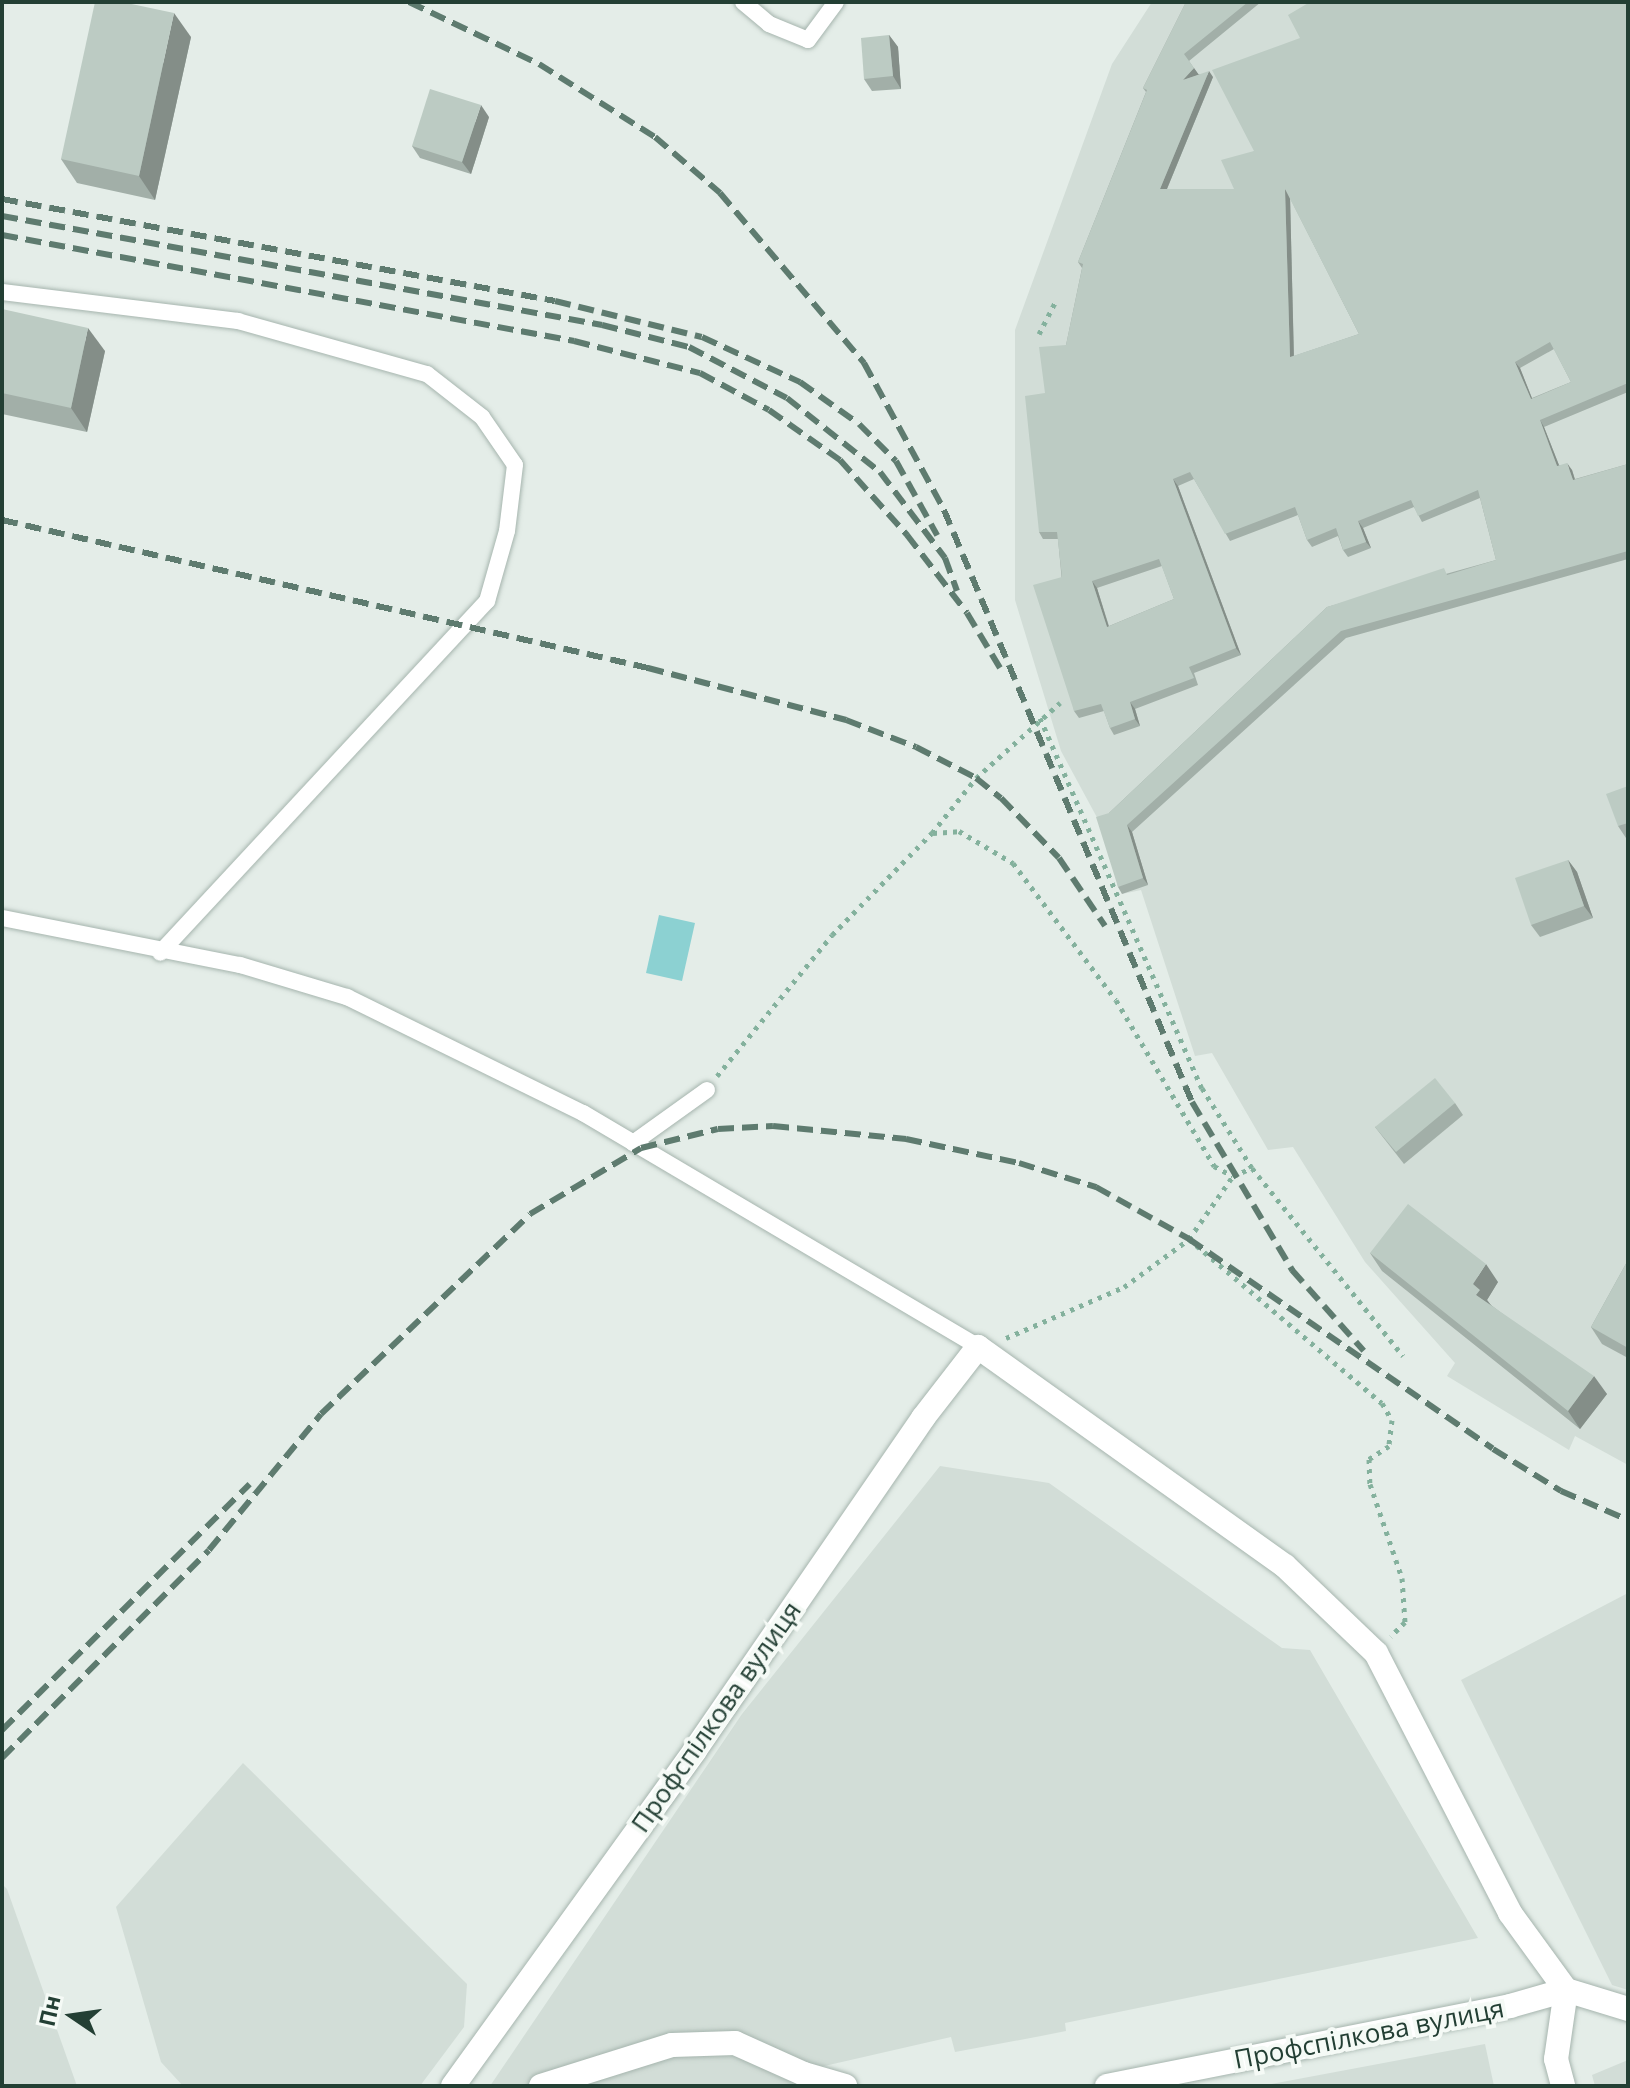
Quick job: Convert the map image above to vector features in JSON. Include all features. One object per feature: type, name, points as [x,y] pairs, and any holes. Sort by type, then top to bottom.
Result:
[{"type":"street","points":[[978,1347],[1285,1566],[1376,1653],[1510,1913],[1566,1990],[1628,2009]]},
{"type":"street","name":"Профспілкова вулиця","points":[[453,2086],[978,1347]]},
{"type":"street","points":[[1563,2086],[1556,2059],[1566,1990]]},
{"type":"street","name":"Профспілкова вулиця","points":[[1107,2086],[1510,2006],[1566,1990]]},
{"type":"street","points":[[541,2086],[672,2045],[735,2043],[845,2086]]},
{"type":"lane","points":[[743,2],[769,24],[808,40],[836,2]]},
{"type":"lane","points":[[2,292],[238,321],[427,374],[482,417],[515,465],[507,531],[487,601],[160,953]]},
{"type":"lane","points":[[2,918],[160,953],[240,965],[347,997],[583,1113],[978,1347]]},
{"type":"lane","points":[[633,1143],[707,1090]]},
{"type":"path","points":[[1039,334],[1055,303]]},
{"type":"path","points":[[707,1090],[832,935],[932,833],[976,778],[1060,703]]},
{"type":"path","points":[[1040,718],[1202,1088],[1252,1168],[1403,1356]]},
{"type":"path","points":[[932,833],[959,831],[1013,863],[1116,1000],[1214,1166],[1233,1176]]},
{"type":"path","points":[[978,1347],[1039,1326],[1124,1287],[1189,1239],[1233,1176],[1252,1168]]},
{"type":"path","points":[[1189,1239],[1382,1403],[1392,1420],[1389,1446],[1369,1459],[1370,1484],[1402,1578],[1405,1622],[1376,1653]]},
{"type":"shaded area","points":[[1152,2],[1628,2],[1628,1465],[1575,1436],[1569,1450],[1447,1376],[1455,1363],[1365,1262],[1293,1147],[1268,1150],[1212,1053],[1195,1056],[1141,890],[1122,894],[1100,823],[1061,751],[1015,600],[1015,330],[1112,64]]},
{"type":"shaded area","points":[[940,1466],[1049,1483],[1282,1648],[1310,1650],[1478,1938],[1065,2023],[1066,2031],[1041,2036],[955,2052],[951,2037],[785,2075],[798,2086],[490,2086],[742,1714]]},
{"type":"shaded area","points":[[1628,1593],[1628,1990],[1612,1985],[1461,1680]]},
{"type":"shaded area","points":[[243,1763],[467,1984],[464,2027],[420,2086],[183,2086],[161,2062],[116,1907]]},
{"type":"shaded area","points":[[2,1884],[7,1889],[77,2086],[2,2086]]},
{"type":"shaded area","points":[[1485,2044],[1494,2086],[1261,2086]]},
{"type":"shaded area","points":[[1628,2060],[1628,2086],[1595,2086],[1592,2075]]},
{"type":"water","points":[[659,915],[695,923],[682,981],[646,973]]},
{"type":"building","points":[[95,2],[122,2],[174,13],[139,176],[61,159]]},
{"type":"building","points":[[1186,2],[1248,2],[1184,54],[1194,68],[1183,80],[1209,71],[1160,189],[1234,189],[1221,160],[1254,151],[1212,70],[1300,38],[1288,15],[1310,2],[1628,2],[1628,383],[1540,420],[1557,466],[1567,463],[1573,480],[1628,464],[1628,551],[1341,631],[1127,825],[1143,878],[1118,887],[1096,817],[1109,813],[1327,607],[1444,568],[1447,575],[1496,560],[1478,490],[1418,516],[1411,500],[1358,521],[1366,542],[1343,550],[1336,528],[1307,540],[1295,507],[1225,534],[1190,472],[1173,479],[1236,648],[1189,667],[1194,678],[1130,702],[1135,719],[1110,728],[1101,704],[1074,711],[1033,585],[1062,577],[1057,532],[1039,532],[1025,396],[1045,393],[1039,347],[1066,345],[1083,264],[1078,262],[1147,90],[1143,88]],"holes":[[[1285,189],[1359,334],[1290,357]],[[1550,342],[1571,382],[1531,399],[1515,362]],[[1159,559],[1174,599],[1107,627],[1092,581]]]},
{"type":"building","points":[[889,35],[893,76],[864,79],[861,38]]},
{"type":"building","points":[[430,89],[481,105],[462,162],[412,146]]},
{"type":"building","points":[[2,309],[88,328],[71,408],[2,393]]},
{"type":"building","points":[[1628,786],[1628,823],[1618,826],[1606,794]]},
{"type":"building","points":[[1568,860],[1584,906],[1531,925],[1515,878]]},
{"type":"building","points":[[1435,1078],[1455,1103],[1396,1152],[1375,1127]]},
{"type":"building","points":[[1408,1204],[1486,1264],[1473,1284],[1480,1290],[1476,1295],[1594,1376],[1568,1411],[1370,1253]]},
{"type":"building","points":[[1628,1260],[1628,1348],[1591,1327]]},
{"type":"railway","points":[[409,2],[539,64],[655,137],[720,193],[864,363],[944,510],[1192,1102],[1292,1270],[1364,1351]]},
{"type":"railway","points":[[2,199],[555,301],[702,337],[800,382],[859,424],[896,461],[937,535]]},
{"type":"railway","points":[[2,216],[602,325],[689,347],[787,398],[880,472],[945,558],[957,591]]},
{"type":"railway","points":[[2,235],[574,341],[700,373],[769,410],[840,460],[907,535],[967,613],[1000,668]]},
{"type":"railway","points":[[2,520],[648,668],[846,720],[916,747],[976,778],[1001,798],[1059,858],[1105,926]]},
{"type":"railway","points":[[2,1758],[209,1550],[321,1414],[530,1214],[641,1148],[718,1129],[773,1126],[906,1139],[1019,1163],[1096,1187],[1189,1239],[1493,1449],[1561,1491],[1628,1520]]},
{"type":"railway","points":[[2,1730],[250,1484]]}]
